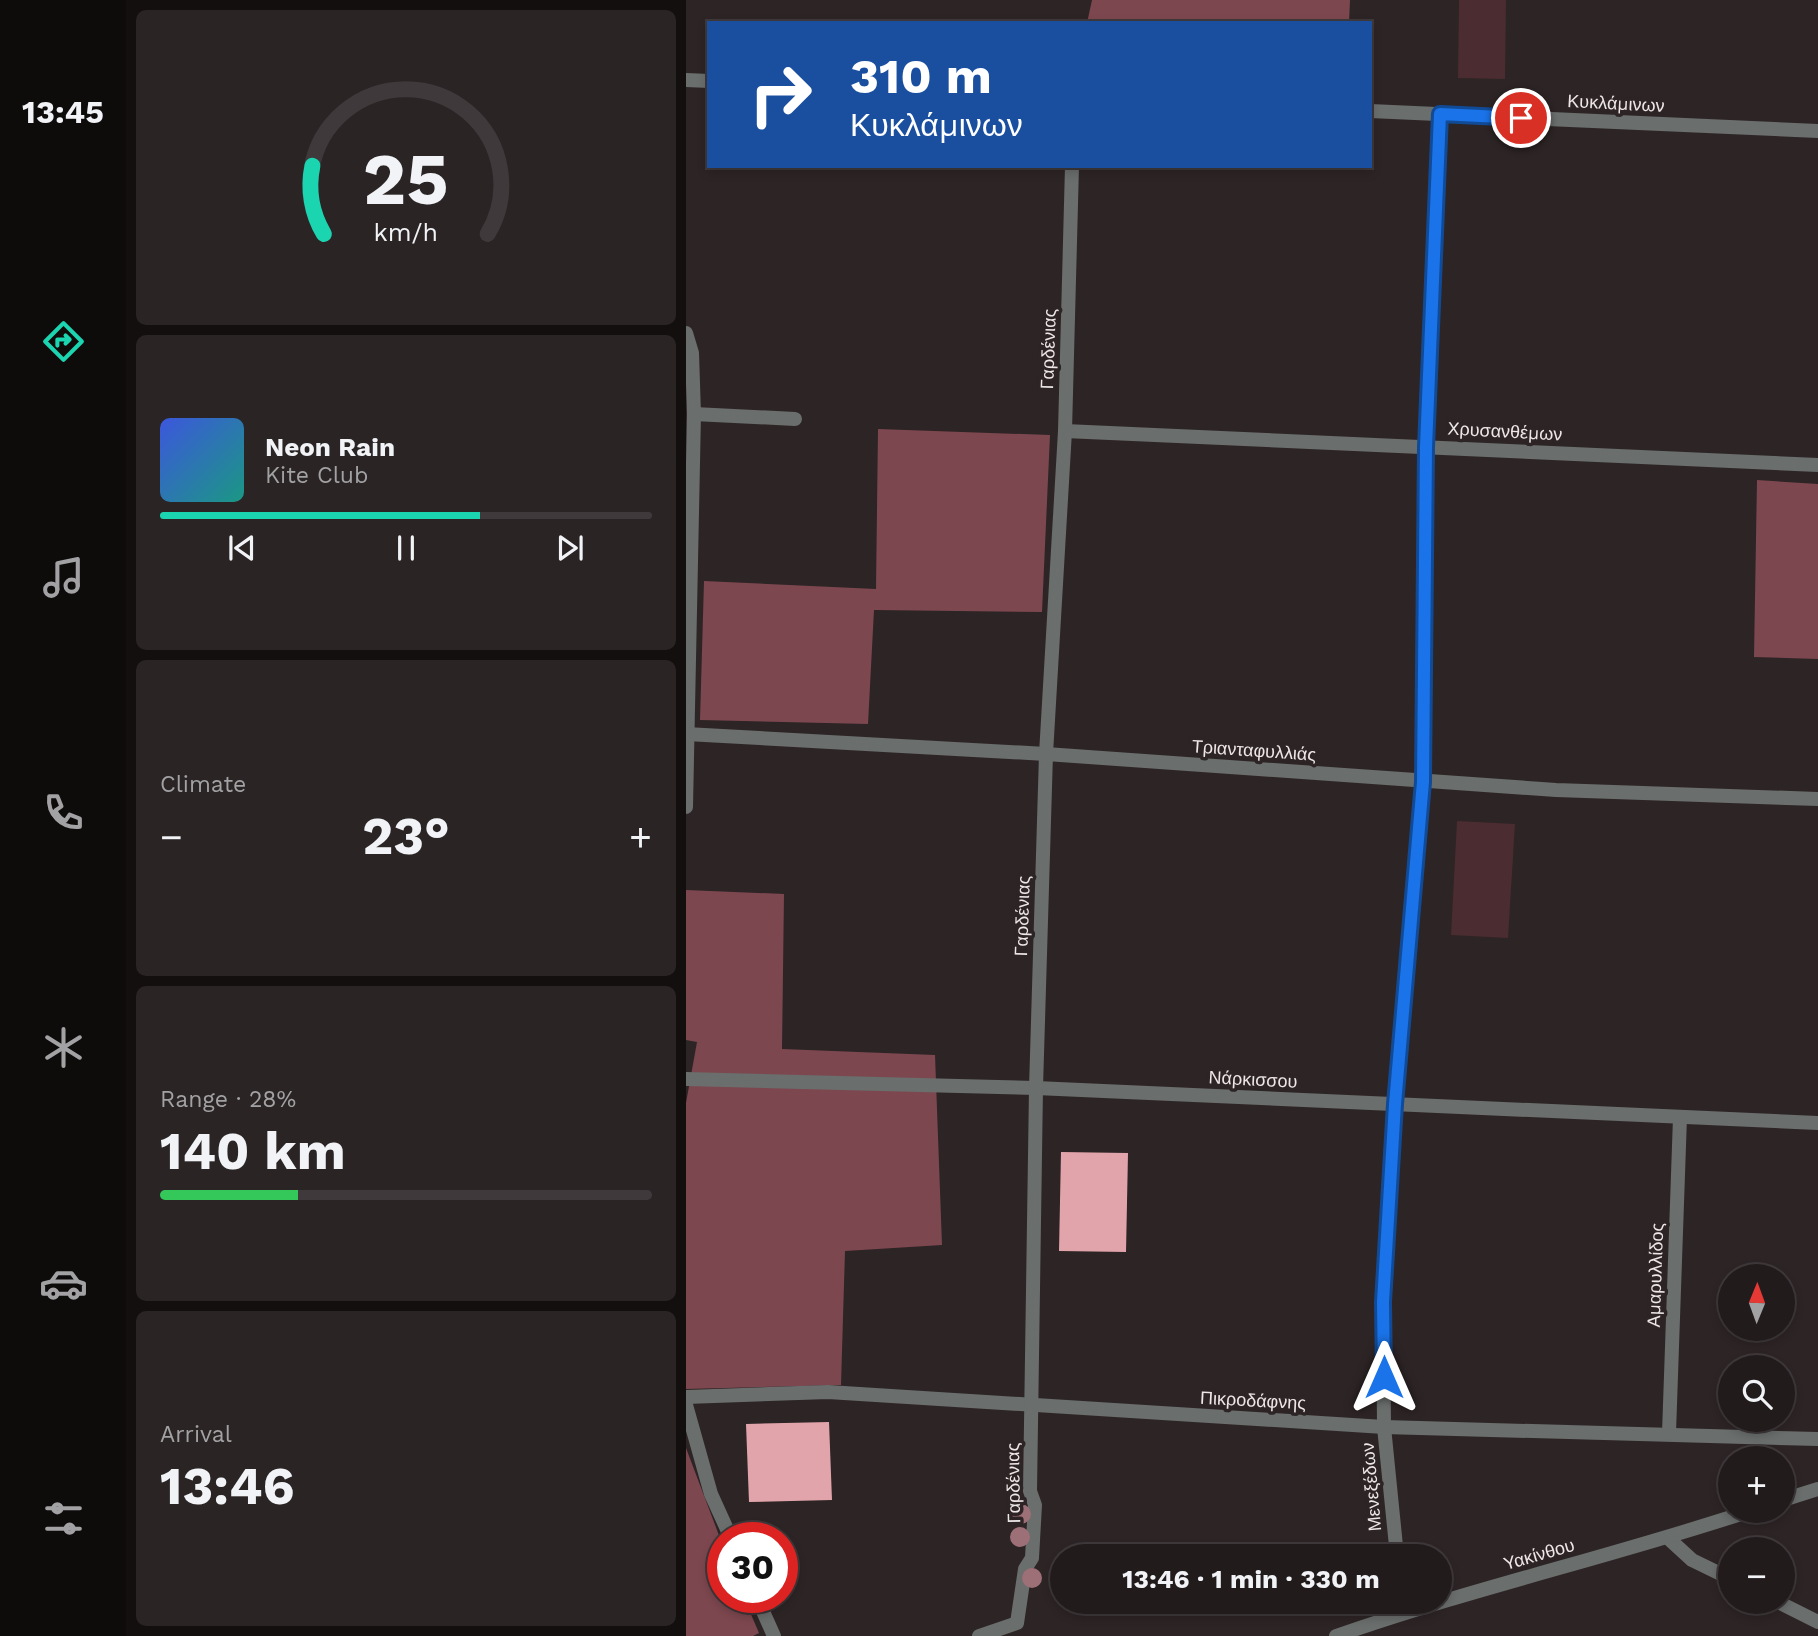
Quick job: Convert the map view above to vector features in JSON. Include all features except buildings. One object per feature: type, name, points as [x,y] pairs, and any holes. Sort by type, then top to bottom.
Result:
[{"type":"street","points":[[686,80],[707,81]]},
{"type":"street","name":"Κυκλάμινων","points":[[1372,111],[1818,131]]},
{"type":"street","name":"Μενεξέδων","points":[[1396,1544],[1384,1427],[1383,1302],[1395,1104],[1423,782],[1426,447],[1440,114]]},
{"type":"street","name":"Γαρδένιας","points":[[979,1636],[1017,1623],[1025,1569],[1032,1558],[1035,1505],[1030,1491],[1036,1088],[1046,754],[1065,431],[1072,168]]},
{"type":"street","points":[[686,333],[692,353],[686,807]]},
{"type":"street","points":[[690,414],[795,419]]},
{"type":"street","name":"Χρυσανθέμων","points":[[1065,431],[1818,465]]},
{"type":"street","name":"Τριανταφυλλιάς","points":[[687,734],[1046,754],[1423,782],[1818,799]]},
{"type":"street","name":"Νάρκισσου","points":[[686,1079],[1036,1088],[1818,1123]]},
{"type":"street","name":"Αμαρυλλίδος","points":[[1669,1433],[1680,1117]]},
{"type":"street","name":"Πικροδάφνης","points":[[686,1397],[828,1392],[1032,1407],[1384,1427],[1818,1439]]},
{"type":"street","points":[[686,1405],[711,1494],[724,1522]]},
{"type":"street","points":[[1795,1496],[1818,1489]]},
{"type":"street","name":"Υακίνθου","points":[[1452,1594],[1668,1538],[1718,1522]]},
{"type":"street","points":[[1668,1538],[1692,1560],[1718,1573]]},
{"type":"street","points":[[1795,1610],[1818,1622]]},
{"type":"street","points":[[764,1613],[775,1636]]},
{"type":"street","name":"Υακίνθου","points":[[1336,1636],[1387,1614]]},
{"type":"shaded area","points":[[1092,0],[1350,0],[1349,21],[1087,21]]},
{"type":"shaded area","points":[[1459,0],[1506,0],[1505,79],[1458,78]]},
{"type":"shaded area","points":[[878,429],[1050,435],[1042,612],[874,610],[868,724],[700,720],[704,581],[876,589]]},
{"type":"shaded area","points":[[1757,480],[1818,484],[1818,659],[1754,657]]},
{"type":"shaded area","points":[[1457,821],[1515,824],[1508,938],[1451,935]]},
{"type":"shaded area","points":[[686,890],[784,894],[782,1049],[935,1055],[942,1245],[845,1251],[841,1385],[686,1389],[686,1103],[697,1042],[686,1040]]},
{"type":"shaded area","points":[[686,1448],[714,1522],[707,1522],[707,1613],[750,1613],[759,1633],[753,1636],[686,1636]]},
{"type":"route","points":[[1384,1377],[1383,1302],[1395,1104],[1423,782],[1426,447],[1440,114],[1521,118]]}]
